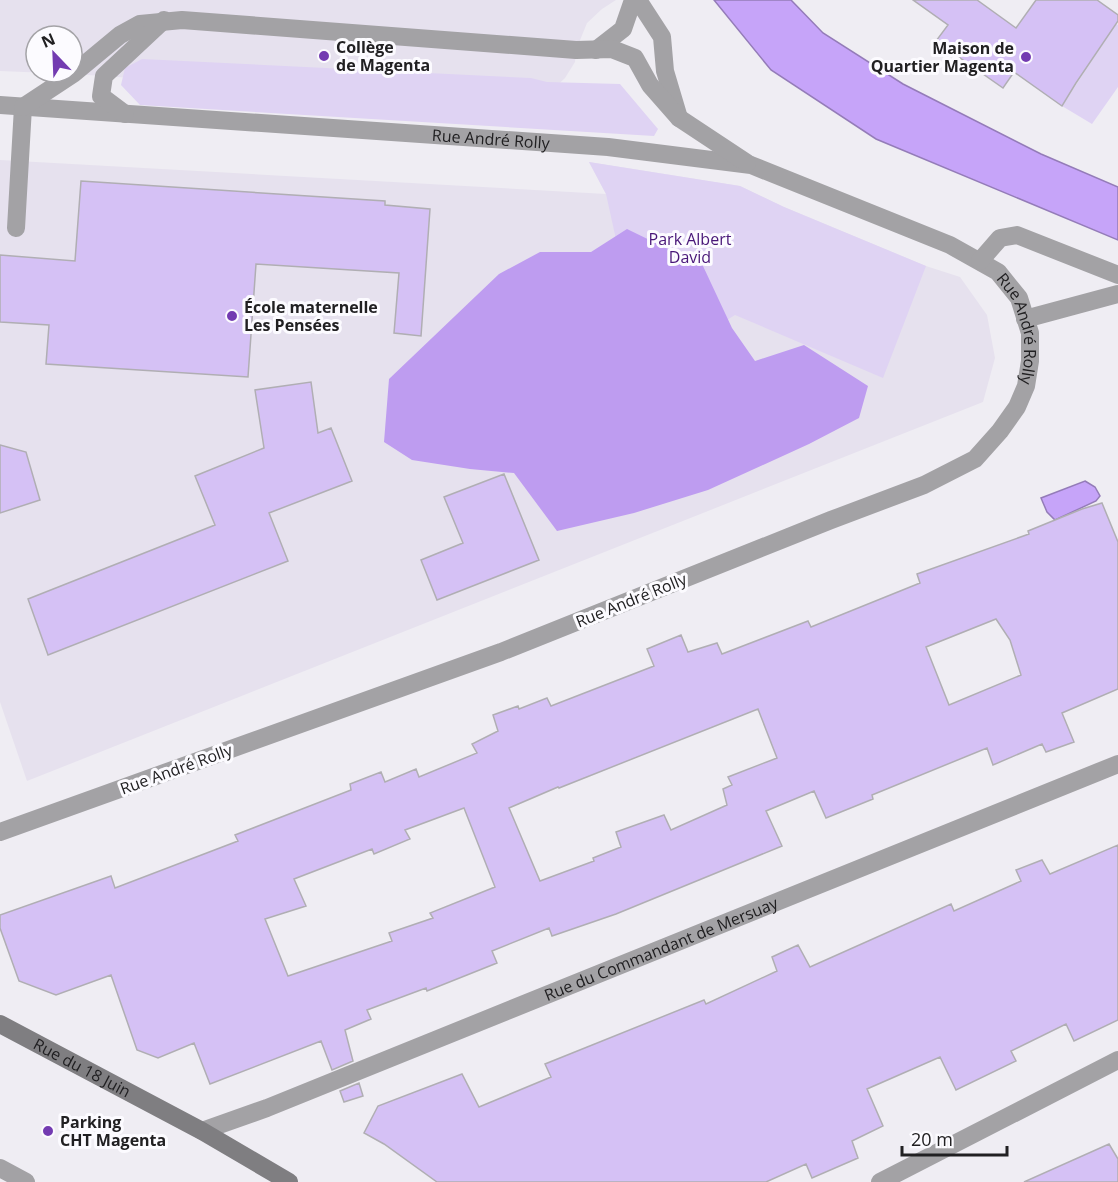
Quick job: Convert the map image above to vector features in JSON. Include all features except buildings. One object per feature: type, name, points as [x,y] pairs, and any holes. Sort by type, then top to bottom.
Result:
[{"type":"main road","name":"Rue du 18 Juin","points":[[0,1024],[202,1131],[290,1182]]},
{"type":"street","points":[[596,50],[623,29],[636,0]]},
{"type":"street","points":[[636,0],[662,37],[665,71],[679,118]]},
{"type":"street","points":[[16,228],[23,107],[73,74],[120,35],[140,24],[164,21],[182,20],[576,50],[612,49],[634,58],[650,85],[679,118],[751,165]]},
{"type":"street","points":[[125,114],[101,96],[104,76],[164,21]]},
{"type":"street","name":"Rue André Rolly","points":[[0,105],[608,147],[751,165],[950,245],[980,261],[998,272],[1019,298],[1030,333],[1030,361],[1026,386],[1017,407],[1000,431],[975,459],[924,485],[501,652],[0,832]]},
{"type":"street","points":[[980,261],[1000,238],[1017,235],[1118,275]]},
{"type":"street","points":[[1025,319],[1118,294]]},
{"type":"street","name":"Rue du Commandant de Mersuay","points":[[202,1131],[267,1108],[1118,764]]},
{"type":"street","points":[[880,1182],[1118,1060]]},
{"type":"street","points":[[0,1168],[26,1182]]},
{"type":"shaded area","name":"Collège de Magenta","points":[[0,0],[616,0],[587,23],[576,50],[575,62],[565,78],[546,96],[526,105],[84,75],[84,24],[24,24],[24,72],[0,71]]},
{"type":"shaded area","points":[[714,0],[791,0],[823,33],[903,84],[1041,154],[1118,187],[1118,240],[876,139],[771,70]]},
{"type":"shaded area","points":[[0,160],[606,194],[589,162],[740,186],[784,207],[926,266],[960,277],[987,315],[995,358],[983,402],[27,781],[0,702]]},
{"type":"shaded area","points":[[627,229],[703,266],[732,328],[755,361],[804,345],[868,386],[859,418],[809,444],[708,490],[634,513],[557,531],[514,473],[412,460],[384,442],[389,379],[499,274],[540,252],[591,252]]},
{"type":"shaded area","points":[[1085,481],[1095,487],[1100,496],[1096,501],[1055,520],[1047,512],[1041,498]]},
{"type":"green space","points":[[1116,24],[1118,25],[1118,87],[1092,124],[1062,106]]},
{"type":"green space","points":[[142,59],[531,78],[547,82],[620,84],[658,129],[654,136],[140,105],[121,85],[125,68]]},
{"type":"green space","name":"Park Albert David","points":[[589,162],[740,186],[784,207],[926,266],[883,378],[735,315],[714,328],[632,312],[606,194]]},
{"type":"place","name":"Collège de Magenta","points":[[324,56]]},
{"type":"place","name":"Maison de Quartier Magenta","points":[[1026,57]]},
{"type":"place","name":"École maternelle Les Pensées","points":[[232,316]]},
{"type":"place","name":"Parking CHT Magenta","points":[[48,1131]]}]
